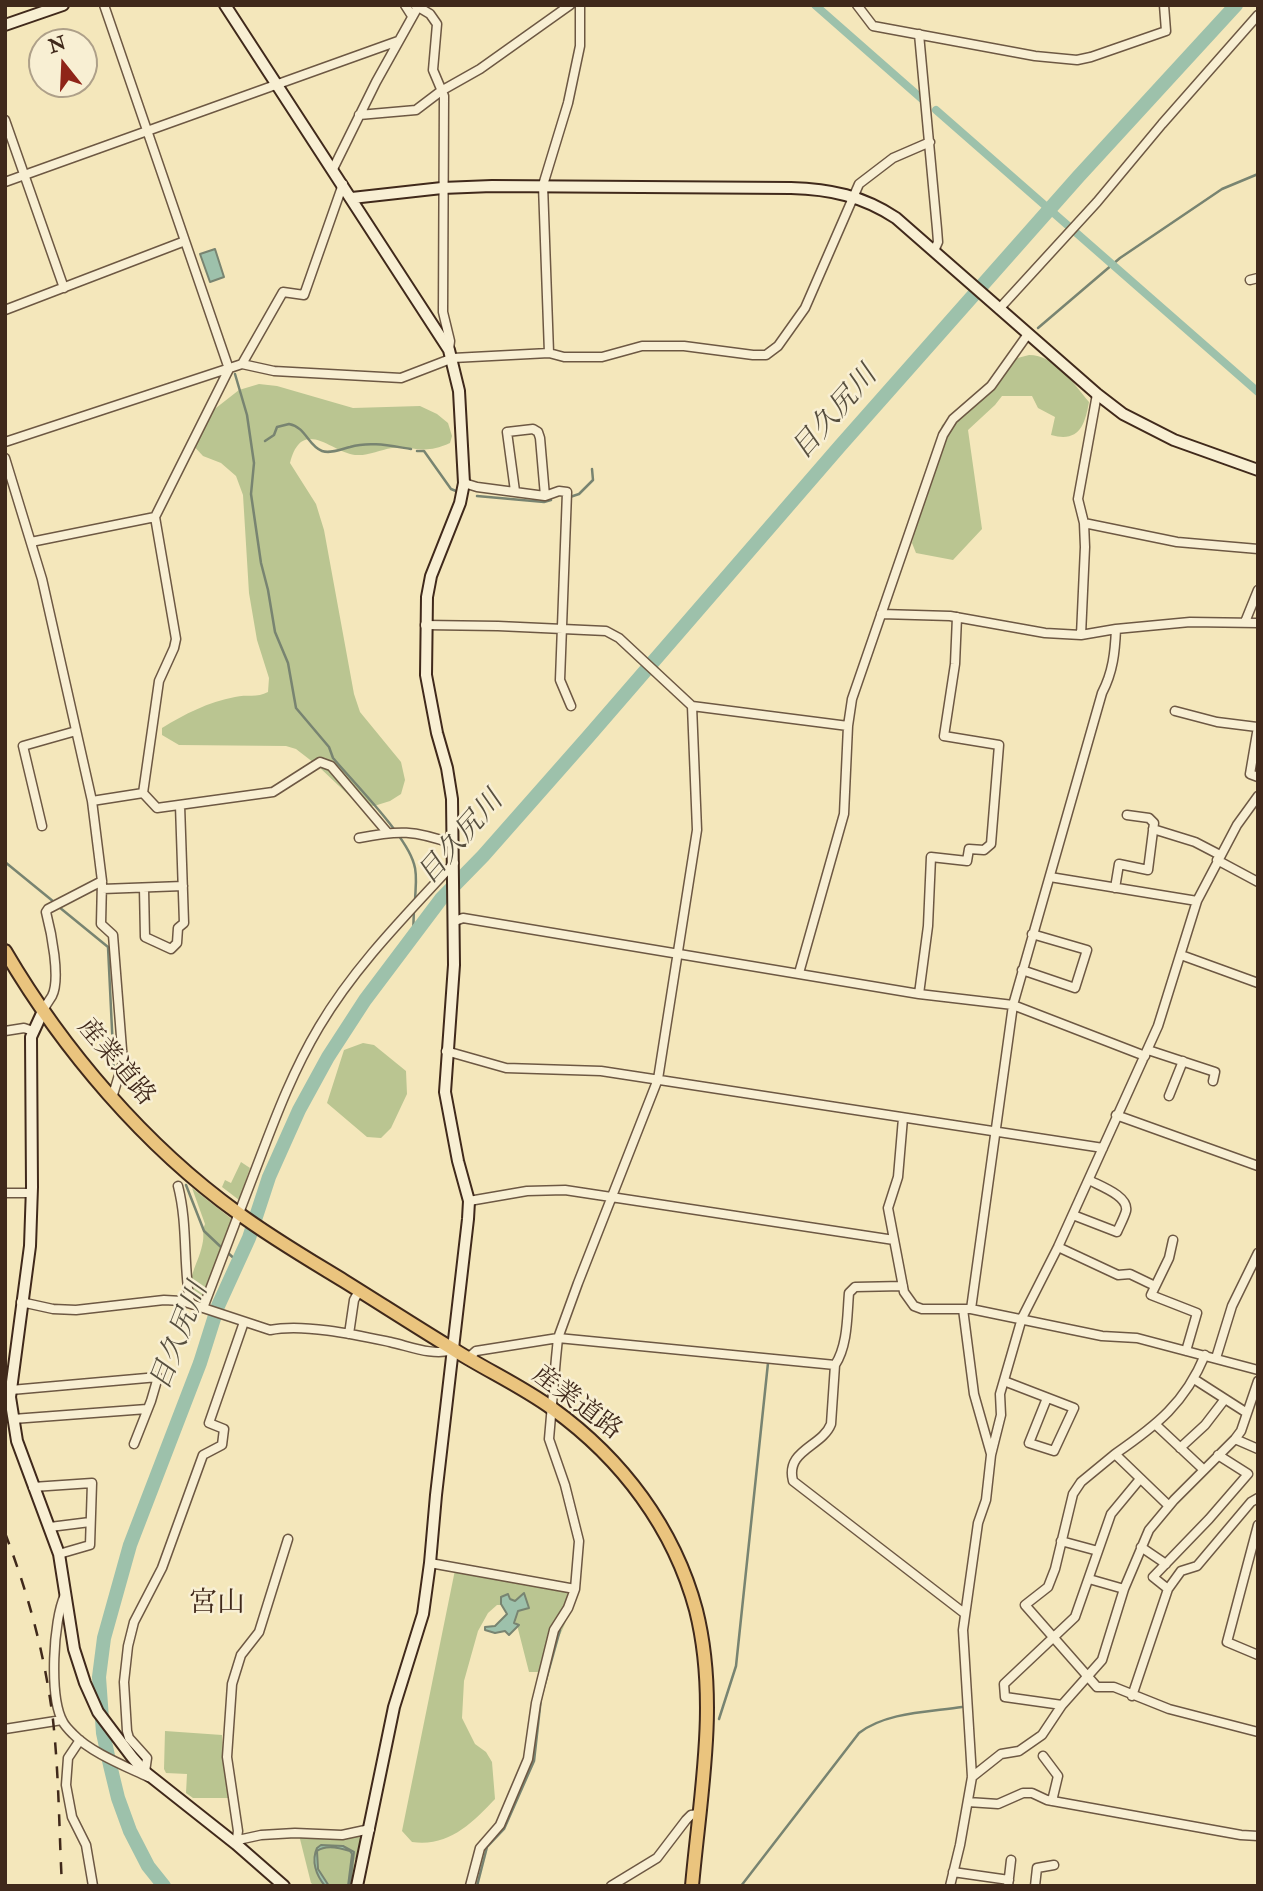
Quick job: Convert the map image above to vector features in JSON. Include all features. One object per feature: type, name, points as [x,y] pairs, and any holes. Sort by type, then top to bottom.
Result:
[{"type":"main road","name":"産業道路","points":[[5,951],[43,1011],[112,1098],[147,1136],[239,1215],[552,1408],[595,1442],[634,1485],[662,1527],[687,1583],[703,1642],[707,1689],[706,1730],[692,1886]]},
{"type":"street","points":[[5,25],[63,5]]},
{"type":"street","points":[[104,5],[229,369],[155,517],[176,639],[159,681],[143,793]]},
{"type":"street","points":[[225,5],[451,354]]},
{"type":"street","points":[[358,1886],[394,1707],[423,1614],[469,1201],[445,1092],[454,965],[452,799],[447,768],[428,696],[425,625],[431,576],[460,503],[464,483],[459,391],[443,312],[444,96],[433,70],[437,24],[430,14],[405,5]]},
{"type":"street","points":[[359,115],[416,110],[441,91],[480,69],[570,5]]},
{"type":"street","points":[[549,353],[543,185],[580,46],[580,5]]},
{"type":"street","points":[[857,5],[873,26],[1035,56],[1077,60],[1166,31],[1164,5]]},
{"type":"street","points":[[333,169],[416,9]]},
{"type":"street","points":[[998,309],[1097,202],[1258,15]]},
{"type":"street","points":[[919,34],[938,242],[934,251]]},
{"type":"street","points":[[5,182],[398,41]]},
{"type":"street","points":[[5,120],[64,288]]},
{"type":"street","points":[[5,442],[242,365],[274,371],[401,378],[451,354],[549,353],[564,357],[602,357],[642,346],[684,346],[766,355],[778,346],[805,307],[859,184],[893,158],[930,142]]},
{"type":"street","points":[[242,365],[283,292],[304,295],[343,184]]},
{"type":"street","points":[[352,198],[442,188],[543,185],[813,188],[853,196],[875,204],[896,218],[998,309],[1123,414],[1174,440],[1258,470]]},
{"type":"street","points":[[5,310],[185,241]]},
{"type":"street","points":[[799,972],[844,814],[848,726],[852,699],[943,435],[953,419],[991,386],[1028,334]]},
{"type":"street","points":[[1081,635],[1085,547],[1084,523],[1078,499],[1097,394]]},
{"type":"street","points":[[515,491],[507,432],[533,429],[538,432],[540,438],[545,496]]},
{"type":"street","points":[[5,458],[42,579],[92,802],[102,885],[101,924],[113,935],[123,1062],[112,1098]]},
{"type":"street","points":[[464,483],[477,488],[545,496],[559,491],[567,492],[560,680],[570,706]]},
{"type":"street","points":[[31,542],[155,517]]},
{"type":"street","points":[[1084,523],[1177,542],[1258,549]]},
{"type":"street","points":[[1245,622],[1258,590]]},
{"type":"street","points":[[881,614],[957,617],[1045,633],[1081,635],[1190,622],[1258,623]]},
{"type":"street","points":[[919,994],[928,926],[931,857],[967,861],[970,849],[984,850],[991,844],[999,745],[944,736],[955,664],[957,617]]},
{"type":"street","points":[[425,625],[606,631],[619,638],[692,706],[848,726]]},
{"type":"street","points":[[991,1455],[974,1394],[967,1309],[996,1132],[1013,1006],[1102,693],[1110,679],[1115,657],[1116,629]]},
{"type":"street","points":[[470,1886],[480,1848],[500,1825],[528,1759],[536,1703],[554,1630],[568,1608],[575,1589],[579,1541],[565,1485],[549,1439],[558,1338],[658,1079],[697,830],[692,706]]},
{"type":"street","points":[[1175,711],[1217,722],[1258,727],[1250,774],[1258,777]]},
{"type":"street","points":[[42,826],[23,746],[76,731]]},
{"type":"street","points":[[143,793],[157,808],[273,792],[320,762],[325,762],[387,832]]},
{"type":"street","points":[[92,802],[143,793]]},
{"type":"street","points":[[950,1886],[972,1777],[964,1613],[978,1523],[986,1500],[991,1455],[1000,1415],[1000,1394],[1022,1318],[1058,1247],[1161,1019],[1197,901],[1237,825],[1258,796]]},
{"type":"street","points":[[144,888],[145,937],[171,949],[177,943],[178,928],[184,923],[180,805]]},
{"type":"street","points":[[1115,888],[1119,864],[1149,870],[1154,823],[1149,818],[1127,815]]},
{"type":"street","points":[[1153,830],[1195,842],[1258,882]]},
{"type":"street","points":[[359,838],[387,832],[409,832],[453,844]]},
{"type":"street","points":[[205,1308],[298,1064],[320,1025],[353,977],[454,865]]},
{"type":"street","points":[[1050,877],[1197,901]]},
{"type":"street","points":[[158,1782],[131,1763],[98,1712],[79,1668],[59,1554],[17,1441],[10,1413],[21,1302],[30,1245],[33,1031],[52,996],[55,981],[46,912],[102,885],[144,888],[183,886]]},
{"type":"street","points":[[455,916],[499,926],[799,972],[919,994],[1013,1006],[1147,1053],[1215,1072],[1213,1081]]},
{"type":"street","points":[[1023,970],[1075,988],[1087,950],[1032,934]]},
{"type":"street","points":[[1181,955],[1258,984]]},
{"type":"street","points":[[5,1031],[24,1028],[33,1031]]},
{"type":"street","points":[[446,1051],[506,1068],[594,1070],[1103,1148]]},
{"type":"street","points":[[1169,1096],[1183,1061]]},
{"type":"street","points":[[1116,1115],[1258,1166]]},
{"type":"street","points":[[903,1118],[900,1164],[888,1208],[904,1292],[914,1306],[922,1309],[967,1309],[1102,1336],[1152,1341],[1258,1370]]},
{"type":"street","points":[[1073,1214],[1117,1232],[1127,1209],[1125,1204],[1115,1194],[1089,1180]]},
{"type":"street","points":[[178,1186],[186,1222],[187,1285],[190,1303]]},
{"type":"street","points":[[469,1201],[527,1191],[565,1190],[894,1240]]},
{"type":"street","points":[[5,1194],[32,1193]]},
{"type":"street","points":[[1173,1240],[1169,1258],[1150,1295],[1197,1313],[1186,1351]]},
{"type":"street","points":[[1058,1247],[1118,1275],[1130,1274],[1155,1286]]},
{"type":"street","points":[[1216,1358],[1232,1306],[1255,1270],[1258,1253]]},
{"type":"street","points":[[903,1286],[855,1287],[849,1293],[846,1330],[835,1365],[831,1424],[828,1432],[798,1454],[793,1462],[793,1481],[964,1613]]},
{"type":"street","points":[[349,1334],[354,1300],[359,1291]]},
{"type":"street","points":[[21,1302],[53,1309],[76,1310],[164,1300],[190,1303],[270,1329],[282,1327],[349,1334],[433,1353],[454,1350]]},
{"type":"street","points":[[145,1772],[147,1758],[129,1738],[124,1705],[124,1666],[130,1634],[143,1602],[162,1568],[204,1455],[222,1445],[224,1429],[209,1423],[244,1322]]},
{"type":"street","points":[[468,1358],[476,1351],[558,1338],[835,1365]]},
{"type":"street","points":[[1205,1355],[1194,1379],[1171,1410],[1156,1425],[1081,1482],[1073,1493],[1055,1569],[1048,1587],[1025,1605],[1097,1687],[1114,1687],[1168,1709],[1258,1732]]},
{"type":"street","points":[[11,1390],[158,1377],[134,1444]]},
{"type":"street","points":[[1194,1379],[1247,1413]]},
{"type":"street","points":[[1004,1381],[1074,1408],[1054,1451],[1029,1443],[1047,1398]]},
{"type":"street","points":[[972,1777],[1001,1754],[1019,1751],[1042,1735],[1062,1705],[1102,1660],[1124,1589],[1149,1530],[1241,1431],[1258,1381]]},
{"type":"street","points":[[1180,1448],[1205,1425],[1225,1399]]},
{"type":"street","points":[[10,1413],[147,1409]]},
{"type":"street","points":[[1156,1425],[1204,1470]]},
{"type":"street","points":[[1235,1439],[1258,1449]]},
{"type":"street","points":[[1115,1454],[1169,1506]]},
{"type":"street","points":[[1168,1589],[1153,1577],[1248,1474],[1218,1455]]},
{"type":"street","points":[[1062,1705],[1005,1697],[1004,1684],[1075,1617],[1111,1514],[1140,1479]]},
{"type":"street","points":[[33,1486],[92,1483],[90,1545],[59,1554]]},
{"type":"street","points":[[1132,1696],[1168,1589],[1181,1571],[1197,1566],[1251,1502],[1258,1498]]},
{"type":"street","points":[[50,1527],[90,1522]]},
{"type":"street","points":[[1258,1525],[1227,1642],[1258,1655]]},
{"type":"street","points":[[237,1842],[227,1757],[230,1693],[241,1655],[259,1632],[288,1539]]},
{"type":"street","points":[[1061,1541],[1098,1551]]},
{"type":"street","points":[[1141,1547],[1166,1564]]},
{"type":"street","points":[[430,1563],[575,1589]]},
{"type":"street","points":[[1089,1578],[1124,1589]]},
{"type":"street","points":[[66,1592],[55,1632],[56,1681],[62,1720],[89,1747],[131,1763],[145,1772],[237,1842],[284,1886]]},
{"type":"street","points":[[5,1729],[62,1720]]},
{"type":"street","points":[[80,1740],[68,1758],[66,1785],[72,1817],[86,1845],[93,1886]]},
{"type":"street","points":[[1043,1756],[1058,1776],[1052,1801]]},
{"type":"street","points":[[968,1802],[998,1804],[1023,1793],[1032,1793],[1052,1801],[1258,1836]]},
{"type":"street","points":[[611,1886],[657,1858],[686,1820],[691,1815],[698,1814]]},
{"type":"street","points":[[237,1842],[261,1835],[342,1835],[370,1829]]},
{"type":"street","points":[[953,1872],[1009,1883],[1011,1860]]},
{"type":"street","points":[[1035,1886],[1037,1868],[1054,1865]]},
{"type":"shaded area","points":[[215,249],[224,277],[210,282],[200,254]]},
{"type":"shaded area","points":[[1029,355],[1038,356],[1055,365],[1089,402],[1083,425],[1068,436],[1051,435],[1055,417],[1038,408],[1032,396],[1002,396],[968,430],[982,529],[953,560],[916,553],[912,543],[927,473],[942,425],[979,395],[1014,359]]},
{"type":"shaded area","points":[[259,384],[277,386],[353,408],[420,406],[448,423],[452,436],[450,443],[433,449],[392,448],[360,455],[346,453],[310,439],[295,449],[290,463],[316,504],[324,530],[354,694],[360,712],[401,762],[405,780],[401,794],[374,806],[358,804],[296,749],[286,746],[179,745],[162,735],[162,728],[206,705],[268,692],[269,678],[257,640],[249,593],[243,495],[236,476],[221,463],[203,456],[191,443],[198,422],[239,390]]},
{"type":"shaded area","points":[[363,1043],[374,1045],[406,1071],[407,1094],[391,1128],[381,1138],[367,1137],[327,1103],[344,1050]]},
{"type":"shaded area","points":[[241,1162],[250,1168],[239,1200],[222,1187],[225,1180],[231,1183]]},
{"type":"shaded area","points":[[192,1188],[233,1220],[201,1303],[192,1300],[191,1282],[205,1224]]},
{"type":"shaded area","points":[[455,1570],[571,1592],[570,1603],[560,1634],[538,1672],[529,1672],[517,1625],[507,1605],[497,1605],[488,1613],[478,1631],[464,1681],[462,1718],[475,1744],[486,1752],[492,1762],[495,1799],[458,1832],[437,1841],[412,1842],[402,1831]]},
{"type":"shaded area","points":[[524,1593],[529,1608],[518,1611],[514,1623],[519,1625],[509,1635],[505,1631],[495,1633],[485,1630],[485,1627],[495,1626],[507,1614],[501,1604],[501,1597],[508,1594],[510,1599],[515,1601]]},
{"type":"shaded area","points":[[165,1731],[222,1735],[229,1798],[193,1798],[186,1793],[187,1774],[166,1773]]},
{"type":"shaded area","points":[[365,1833],[360,1858],[355,1859],[354,1864],[358,1866],[353,1886],[315,1886],[311,1883],[299,1835]]},
{"type":"shaded area","points":[[321,1845],[343,1846],[354,1852],[350,1886],[352,1854],[338,1848],[329,1847],[317,1851],[318,1869],[329,1886],[322,1882],[315,1863],[315,1853]]},
{"type":"waterway","points":[[815,5],[922,99]]},
{"type":"waterway","name":"目久尻川","points":[[164,1886],[148,1866],[130,1831],[110,1765],[103,1733],[99,1677],[104,1638],[130,1545],[200,1363],[218,1306],[249,1238],[269,1177],[299,1110],[328,1057],[365,1000],[441,899],[483,856],[588,737],[1078,177],[1236,5]]},
{"type":"waterway","points":[[936,110],[1258,392]]},
{"type":"waterway","points":[[1038,328],[1120,258],[1222,189],[1258,174]]},
{"type":"waterway","points":[[235,374],[247,415],[254,463],[251,494],[261,563],[275,632],[288,663],[296,708],[409,852],[415,868],[415,903]]},
{"type":"waterway","points":[[265,441],[274,435],[277,427],[289,424],[299,429],[317,449],[325,452],[365,444],[411,449]]},
{"type":"waterway","points":[[417,451],[424,451],[451,489],[456,491]]},
{"type":"waterway","points":[[570,497],[579,494],[593,480],[592,469]]},
{"type":"waterway","points":[[477,496],[544,502],[551,500]]},
{"type":"waterway","points":[[5,862],[54,902]]},
{"type":"waterway","points":[[59,907],[108,947],[114,1071]]},
{"type":"waterway","points":[[413,935],[414,909]]},
{"type":"waterway","points":[[186,1185],[204,1231],[222,1248]]},
{"type":"waterway","points":[[227,1252],[238,1262]]},
{"type":"waterway","points":[[719,1719],[736,1666],[768,1363]]},
{"type":"waterway","points":[[477,1886],[487,1847],[504,1829],[534,1761],[541,1698],[560,1630]]},
{"type":"waterway","points":[[741,1886],[859,1733],[895,1717],[962,1707]]},
{"type":"railway","points":[[5,1533],[35,1625],[50,1696],[57,1761],[62,1886]]},
{"type":"district","name":"宮山","points":[[217,1605]]}]
